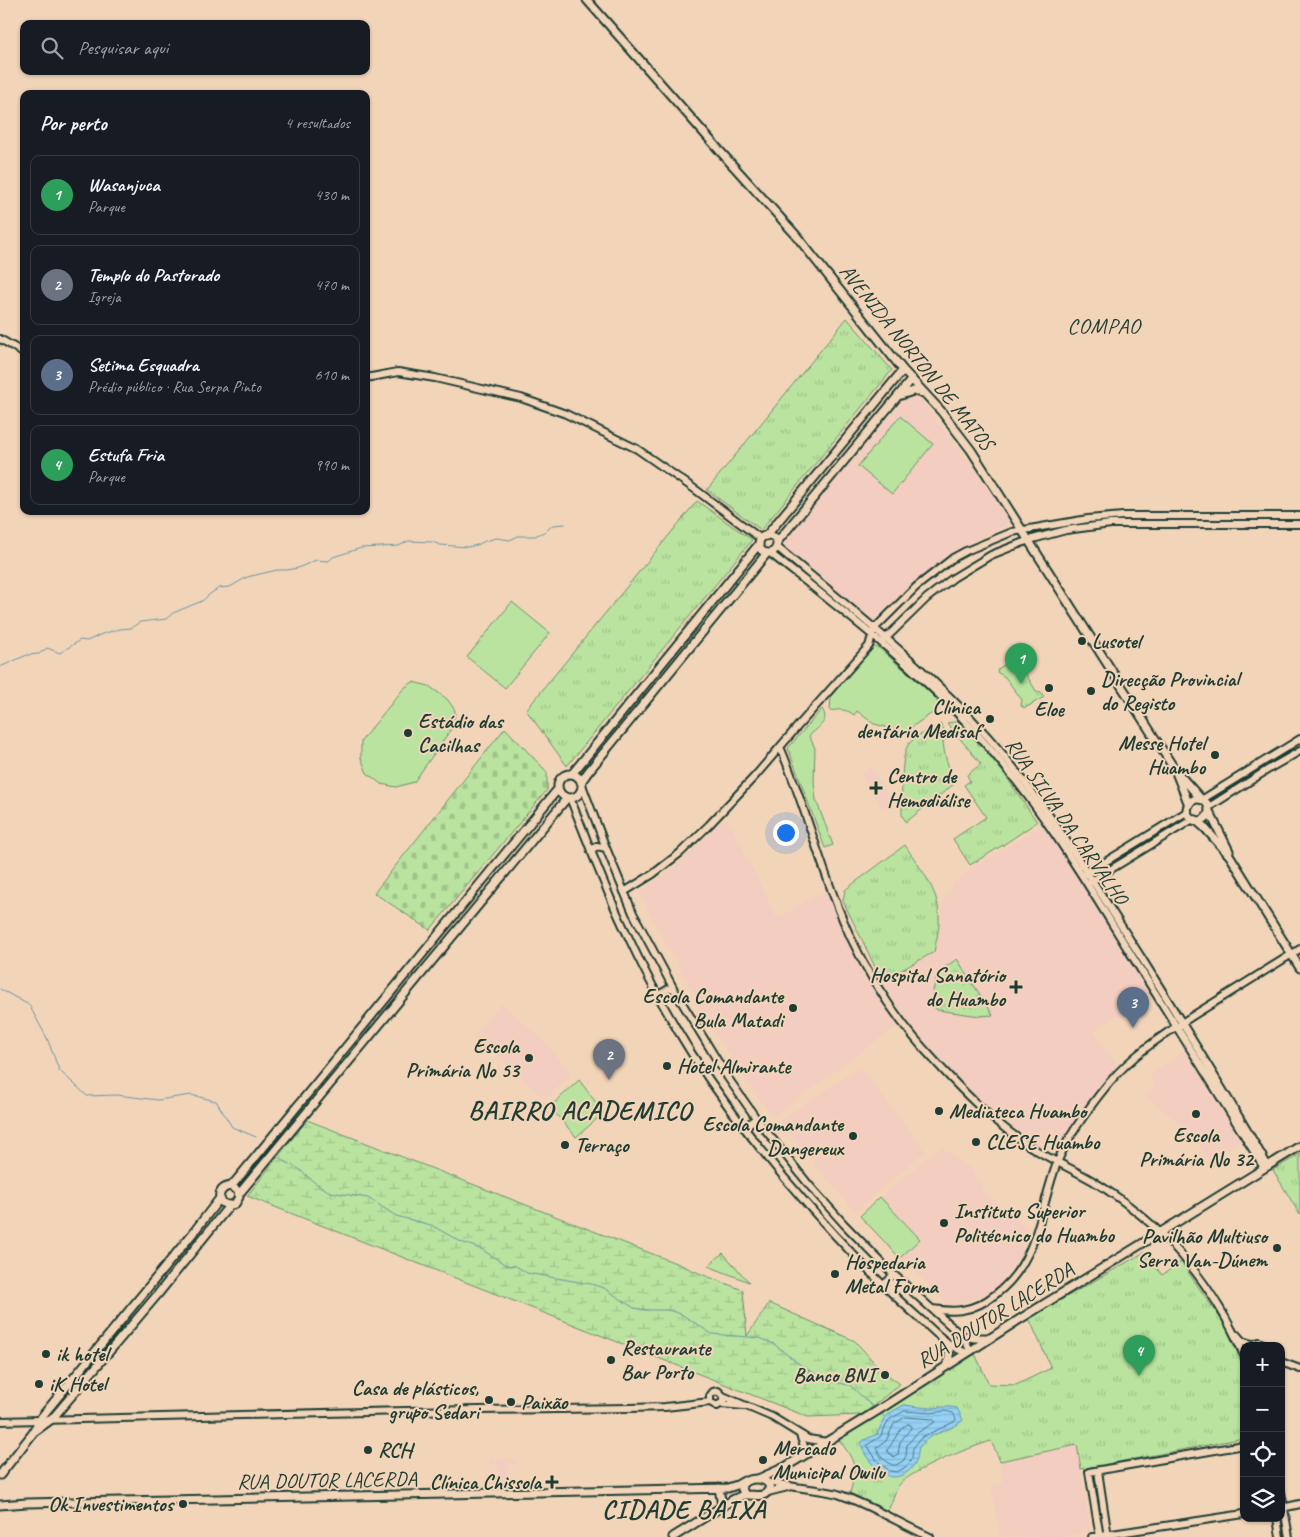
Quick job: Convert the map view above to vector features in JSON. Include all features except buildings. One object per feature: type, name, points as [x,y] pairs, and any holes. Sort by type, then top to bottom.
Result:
[{"type":"main road","name":"AVENIDA NORTON DE MATOS","points":[[587,0],[795,234],[904,370],[941,411],[971,450],[1175,770],[1202,799]]},
{"type":"main road","points":[[572,774],[762,540],[904,370]]},
{"type":"main road","points":[[33,1433],[52,1419],[158,1294],[229,1206],[237,1202],[239,1194],[569,798],[579,794],[588,772],[654,689],[769,553],[774,552],[777,544],[912,379]]},
{"type":"main road","points":[[896,397],[913,391],[924,393]]},
{"type":"main road","points":[[762,540],[773,537],[777,544]]},
{"type":"main road","points":[[762,540],[762,551],[769,553]]},
{"type":"main road","name":"AVENIDA NORTON DE MATOS","points":[[1175,770],[1188,808]]},
{"type":"main road","points":[[569,798],[561,795],[558,789],[558,783],[561,778],[566,774],[572,774],[578,777],[582,784]]},
{"type":"main road","points":[[0,1475],[33,1433],[39,1420],[193,1233],[220,1198],[223,1188],[231,1186],[292,1114],[558,789]]},
{"type":"main road","points":[[1230,856],[1204,827],[1195,820],[1188,808],[1193,800],[1202,799],[1209,809],[1230,856],[1300,968]]},
{"type":"main road","points":[[1195,820],[1205,819],[1209,809]]},
{"type":"main road","name":"RUA DOUTOR LACERDA","points":[[673,1537],[722,1506],[745,1495],[762,1495],[767,1484],[804,1454],[877,1411],[947,1365],[1300,1146]]},
{"type":"main road","points":[[231,1186],[239,1194]]},
{"type":"main road","points":[[220,1198],[223,1203],[229,1206]]},
{"type":"main road","points":[[962,1336],[975,1338],[992,1337]]},
{"type":"main road","points":[[947,1365],[949,1345]]},
{"type":"main road","name":"RUA DOUTOR LACERDA","points":[[0,1505],[719,1488],[733,1487],[744,1481],[767,1484],[786,1467]]},
{"type":"main road","points":[[744,1481],[741,1487],[745,1495]]},
{"type":"main road","points":[[719,1488],[722,1506]]},
{"type":"street","points":[[0,340],[20,351]]},
{"type":"street","points":[[370,377],[398,372],[436,378],[521,398],[566,414],[637,449],[696,490],[762,540]]},
{"type":"street","points":[[624,892],[654,874],[692,842],[756,775],[869,646],[873,632],[882,620],[916,587],[953,558],[999,536],[1022,529],[1088,519],[1123,516],[1300,516]]},
{"type":"street","points":[[869,646],[883,641],[927,598],[953,578],[991,555],[1029,540],[1066,530],[1111,524],[1300,524]]},
{"type":"street","name":"RUA SILVA DA CARVALHO","points":[[777,544],[933,684],[990,738],[1011,771],[1034,800],[1085,875],[1201,1059],[1266,1167]]},
{"type":"street","name":"RUA SILVA DA CARVALHO","points":[[769,553],[873,632]]},
{"type":"street","points":[[882,620],[881,631],[888,634],[894,631]]},
{"type":"street","points":[[1202,799],[1300,739]]},
{"type":"street","points":[[780,747],[850,937],[884,997],[906,1027],[932,1059],[995,1121],[1018,1138],[1108,1191],[1132,1209],[1178,1250],[1196,1272],[1227,1319],[1240,1346]]},
{"type":"street","points":[[1209,809],[1272,767],[1300,751]]},
{"type":"street","points":[[582,784],[624,892],[672,988],[728,1078],[756,1118],[806,1182],[893,1274],[962,1336],[969,1352]]},
{"type":"street","points":[[569,798],[626,933],[658,995],[691,1053],[744,1128],[796,1192],[886,1288],[949,1345],[969,1352]]},
{"type":"street","points":[[1085,875],[1188,808]]},
{"type":"street","points":[[1089,882],[1195,820]]},
{"type":"street","points":[[591,852],[595,846],[606,848]]},
{"type":"street","points":[[931,1309],[961,1310],[989,1300],[1007,1286],[1020,1270],[1027,1257],[1058,1162],[1086,1112],[1110,1082],[1137,1055],[1161,1036],[1300,949]]},
{"type":"street","points":[[658,995],[672,988]]},
{"type":"street","points":[[744,1128],[756,1118]]},
{"type":"street","points":[[796,1192],[806,1182]]},
{"type":"street","points":[[886,1288],[893,1274]]},
{"type":"street","points":[[886,1288],[899,1279]]},
{"type":"street","points":[[1234,1332],[1244,1342]]},
{"type":"street","points":[[1285,1363],[1300,1369]]},
{"type":"street","points":[[1285,1367],[1300,1369]]},
{"type":"street","points":[[710,1402],[710,1396],[713,1392],[718,1391],[723,1396],[772,1417],[800,1435],[826,1442]]},
{"type":"street","points":[[721,1404],[724,1400],[723,1396]]},
{"type":"street","points":[[0,1421],[405,1411],[630,1408],[665,1407],[710,1402],[714,1405],[752,1407]]},
{"type":"street","points":[[800,1435],[804,1446],[804,1454]]},
{"type":"street","points":[[1100,1536],[1089,1472],[1240,1446]]},
{"type":"street","points":[[1098,1471],[1108,1536]]},
{"type":"street","points":[[767,1484],[812,1489],[854,1500],[930,1537]]},
{"type":"street","points":[[767,1484],[789,1487]]},
{"type":"street","points":[[1285,1506],[1300,1504]]},
{"type":"street","points":[[1092,1537],[1240,1515]]},
{"type":"street","points":[[1285,1520],[1289,1537]]},
{"type":"street","points":[[1278,1522],[1280,1537]]},
{"type":"shaded area","points":[[908,395],[918,396],[976,471],[1011,522],[947,555],[872,621],[785,547],[783,542]]},
{"type":"shaded area","name":"Centro de Hemodiálise","points":[[871,767],[892,802],[882,809],[860,773]]},
{"type":"shaded area","name":"Escola Comandante Bula Matadi","points":[[724,819],[728,819],[777,918],[827,890],[854,956],[898,1025],[773,1117],[744,1078],[708,1022],[639,893],[676,866]]},
{"type":"shaded area","name":"Hospital Sanatório do Huambo","points":[[1044,824],[1151,992],[1094,1031],[1117,1066],[1083,1106],[1058,1149],[1050,1152],[1017,1131],[981,1103],[954,1078],[905,1019],[882,981],[934,952],[944,900],[955,882],[969,870]]},
{"type":"shaded area","name":"Escola Primária No 53","points":[[502,1003],[547,1044],[570,1072],[571,1075],[547,1098],[542,1098],[521,1076],[474,1035]]},
{"type":"shaded area","name":"Escola Primária No 32","points":[[1186,1050],[1241,1141],[1209,1162],[1191,1133],[1145,1095],[1156,1086],[1149,1076]]},
{"type":"shaded area","name":"Escola Comandante Dangereux","points":[[860,1067],[925,1151],[855,1212],[779,1121]]},
{"type":"shaded area","name":"Instituto Superior Politécnico do Huambo","points":[[941,1146],[971,1169],[984,1191],[1029,1229],[1020,1256],[993,1293],[949,1306],[860,1216]]},
{"type":"shaded area","points":[[1077,1445],[1091,1532],[1062,1537],[1000,1537],[991,1485],[1003,1483],[1000,1461]]},
{"type":"shaded area","points":[[489,1459],[516,1459],[516,1464],[508,1464],[508,1478],[509,1476],[518,1477],[518,1484],[488,1485],[487,1473],[498,1475],[497,1464],[489,1464]]},
{"type":"green space","points":[[847,318],[892,370],[761,530],[707,490]]},
{"type":"green space","points":[[900,416],[933,444],[892,494],[858,466]]},
{"type":"green space","points":[[697,501],[752,540],[567,766],[526,710]]},
{"type":"green space","points":[[512,602],[550,633],[505,688],[467,657]]},
{"type":"green space","points":[[879,648],[932,694],[941,707],[906,731],[899,733],[885,732],[886,727],[874,724],[857,711],[854,715],[843,710],[830,711],[831,696],[871,649]]},
{"type":"green space","points":[[1019,657],[1024,661],[1023,669],[1036,691],[1041,692],[1044,697],[1025,708],[1021,706],[1022,700],[1005,677],[997,672],[998,669]]},
{"type":"green space","name":"Estádio das Cacilhas","points":[[413,682],[429,686],[447,699],[455,710],[454,725],[414,782],[396,787],[381,784],[367,773],[361,758],[361,741],[404,688]]},
{"type":"green space","points":[[822,709],[825,717],[824,721],[809,736],[815,748],[814,782],[816,800],[833,845],[825,848],[788,748]]},
{"type":"green space","points":[[961,721],[1005,775],[1037,822],[970,865],[953,839],[986,817],[964,785],[970,781],[967,775],[981,764],[947,723]]},
{"type":"green space","points":[[941,724],[946,735],[943,743],[945,755],[954,784],[906,822],[902,815],[905,751],[915,738]]},
{"type":"green space","points":[[505,728],[547,772],[547,790],[430,930],[374,893]]},
{"type":"green space","points":[[905,845],[936,897],[939,916],[938,934],[934,952],[882,981],[843,901],[845,890]]},
{"type":"green space","points":[[957,959],[993,1015],[980,1016],[937,1010],[930,1002],[938,972]]},
{"type":"green space","points":[[579,1080],[604,1113],[576,1137],[550,1107]]},
{"type":"green space","points":[[307,1120],[743,1290],[747,1336],[769,1303],[855,1341],[880,1369],[900,1384],[862,1415],[808,1417],[247,1196]]},
{"type":"green space","points":[[1300,1154],[1300,1215],[1273,1170]]},
{"type":"green space","points":[[880,1197],[920,1239],[900,1258],[860,1216]]},
{"type":"green space","points":[[1145,1252],[1162,1275],[1181,1262],[1225,1325],[1240,1359],[1240,1439],[1081,1469],[1077,1445],[1000,1461],[991,1441],[942,1460],[906,1479],[897,1488],[888,1511],[850,1493],[854,1476],[853,1464],[838,1438],[975,1354],[989,1384],[1016,1385],[1051,1368],[1029,1318]]},
{"type":"green space","points":[[723,1253],[749,1282],[708,1266]]},
{"type":"water","points":[[904,1405],[929,1408],[957,1408],[963,1420],[954,1427],[925,1441],[920,1446],[914,1465],[905,1474],[892,1477],[872,1464],[865,1454],[861,1443],[877,1434],[885,1417]]},
{"type":"waterway","points":[[0,667],[27,655],[39,654],[47,648],[60,653],[80,640],[87,641],[102,634],[131,628],[140,622],[166,619],[173,613],[202,601],[219,588],[230,587],[247,577],[277,570],[298,568],[316,560],[329,561],[333,557],[361,548],[399,546],[408,541],[468,547],[496,538],[510,540],[518,536],[535,536],[553,525],[565,524]]},
{"type":"waterway","points":[[0,989],[29,1005],[47,1038],[59,1070],[87,1096],[117,1095],[158,1100],[191,1095],[216,1101],[232,1127],[256,1137]]},
{"type":"waterway","points":[[279,1158],[299,1169],[315,1183],[330,1192],[368,1198],[396,1216],[431,1225],[461,1242],[481,1249],[506,1265],[516,1266],[527,1273],[604,1288],[634,1308],[668,1310],[681,1314],[712,1334],[760,1338],[774,1344],[799,1364],[827,1381],[850,1385],[875,1409]]},
{"type":"waterway","points":[[880,1413],[885,1417]]},
{"type":"place","name":"Lusotel","points":[[1082,641]]},
{"type":"place","name":"Wasanjuca","points":[[1021,684]]},
{"type":"place","name":"Eloe","points":[[1049,688]]},
{"type":"place","name":"Direcção Provincial do Registo","points":[[1091,691]]},
{"type":"place","name":"Clínica dentária Medisaf","points":[[990,719]]},
{"type":"place","name":"Estádio das Cacilhas","points":[[408,733]]},
{"type":"place","name":"Messe Hotel Huambo","points":[[1215,755]]},
{"type":"place","name":"Centro de Hemodiálise","points":[[876,788]]},
{"type":"place","name":"Hospital Sanatório do Huambo","points":[[1016,987]]},
{"type":"place","name":"Escola Comandante Bula Matadi","points":[[793,1008]]},
{"type":"place","name":"Setima Esquadra","points":[[1133,1028]]},
{"type":"place","name":"Escola Primária No 53","points":[[529,1058]]},
{"type":"place","name":"Hotel Almirante","points":[[667,1066]]},
{"type":"place","name":"Templo do Pastorado","points":[[609,1080]]},
{"type":"place","name":"Mediateca Huambo","points":[[939,1111]]},
{"type":"place","name":"Escola Primária No 32","points":[[1196,1114]]},
{"type":"place","name":"Escola Comandante Dangereux","points":[[853,1136]]},
{"type":"place","name":"CLESE Huambo","points":[[976,1142]]},
{"type":"place","name":"Terraço","points":[[565,1145]]},
{"type":"place","name":"Instituto Superior Politécnico do Huambo","points":[[944,1223]]},
{"type":"place","name":"Pavilhão Multiuso Serra Van-Dúnem","points":[[1277,1248]]},
{"type":"place","name":"Hospedaria Metal Forma","points":[[835,1274]]},
{"type":"place","name":"ik hotel","points":[[46,1354]]},
{"type":"place","name":"Restaurante Bar Porto","points":[[611,1360]]},
{"type":"place","name":"Banco BNI","points":[[885,1375]]},
{"type":"place","name":"Estufa Fria","points":[[1139,1376]]},
{"type":"place","name":"iK Hotel","points":[[39,1384]]},
{"type":"place","name":"Casa de plásticos, grupo Sedari","points":[[489,1400]]},
{"type":"place","name":"Paixão","points":[[511,1402]]},
{"type":"place","name":"RCH","points":[[368,1450]]},
{"type":"place","name":"Mercado Municipal Owilu","points":[[763,1460]]},
{"type":"place","name":"Clínica Chissola","points":[[552,1482]]},
{"type":"place","name":"Ok Investimentos","points":[[183,1504]]},
{"type":"district","name":"COMPAO","points":[[1104,325]]},
{"type":"district","name":"BAIRRO ACADEMICO","points":[[580,1110]]},
{"type":"district","name":"CIDADE BAIXA","points":[[684,1509]]}]
